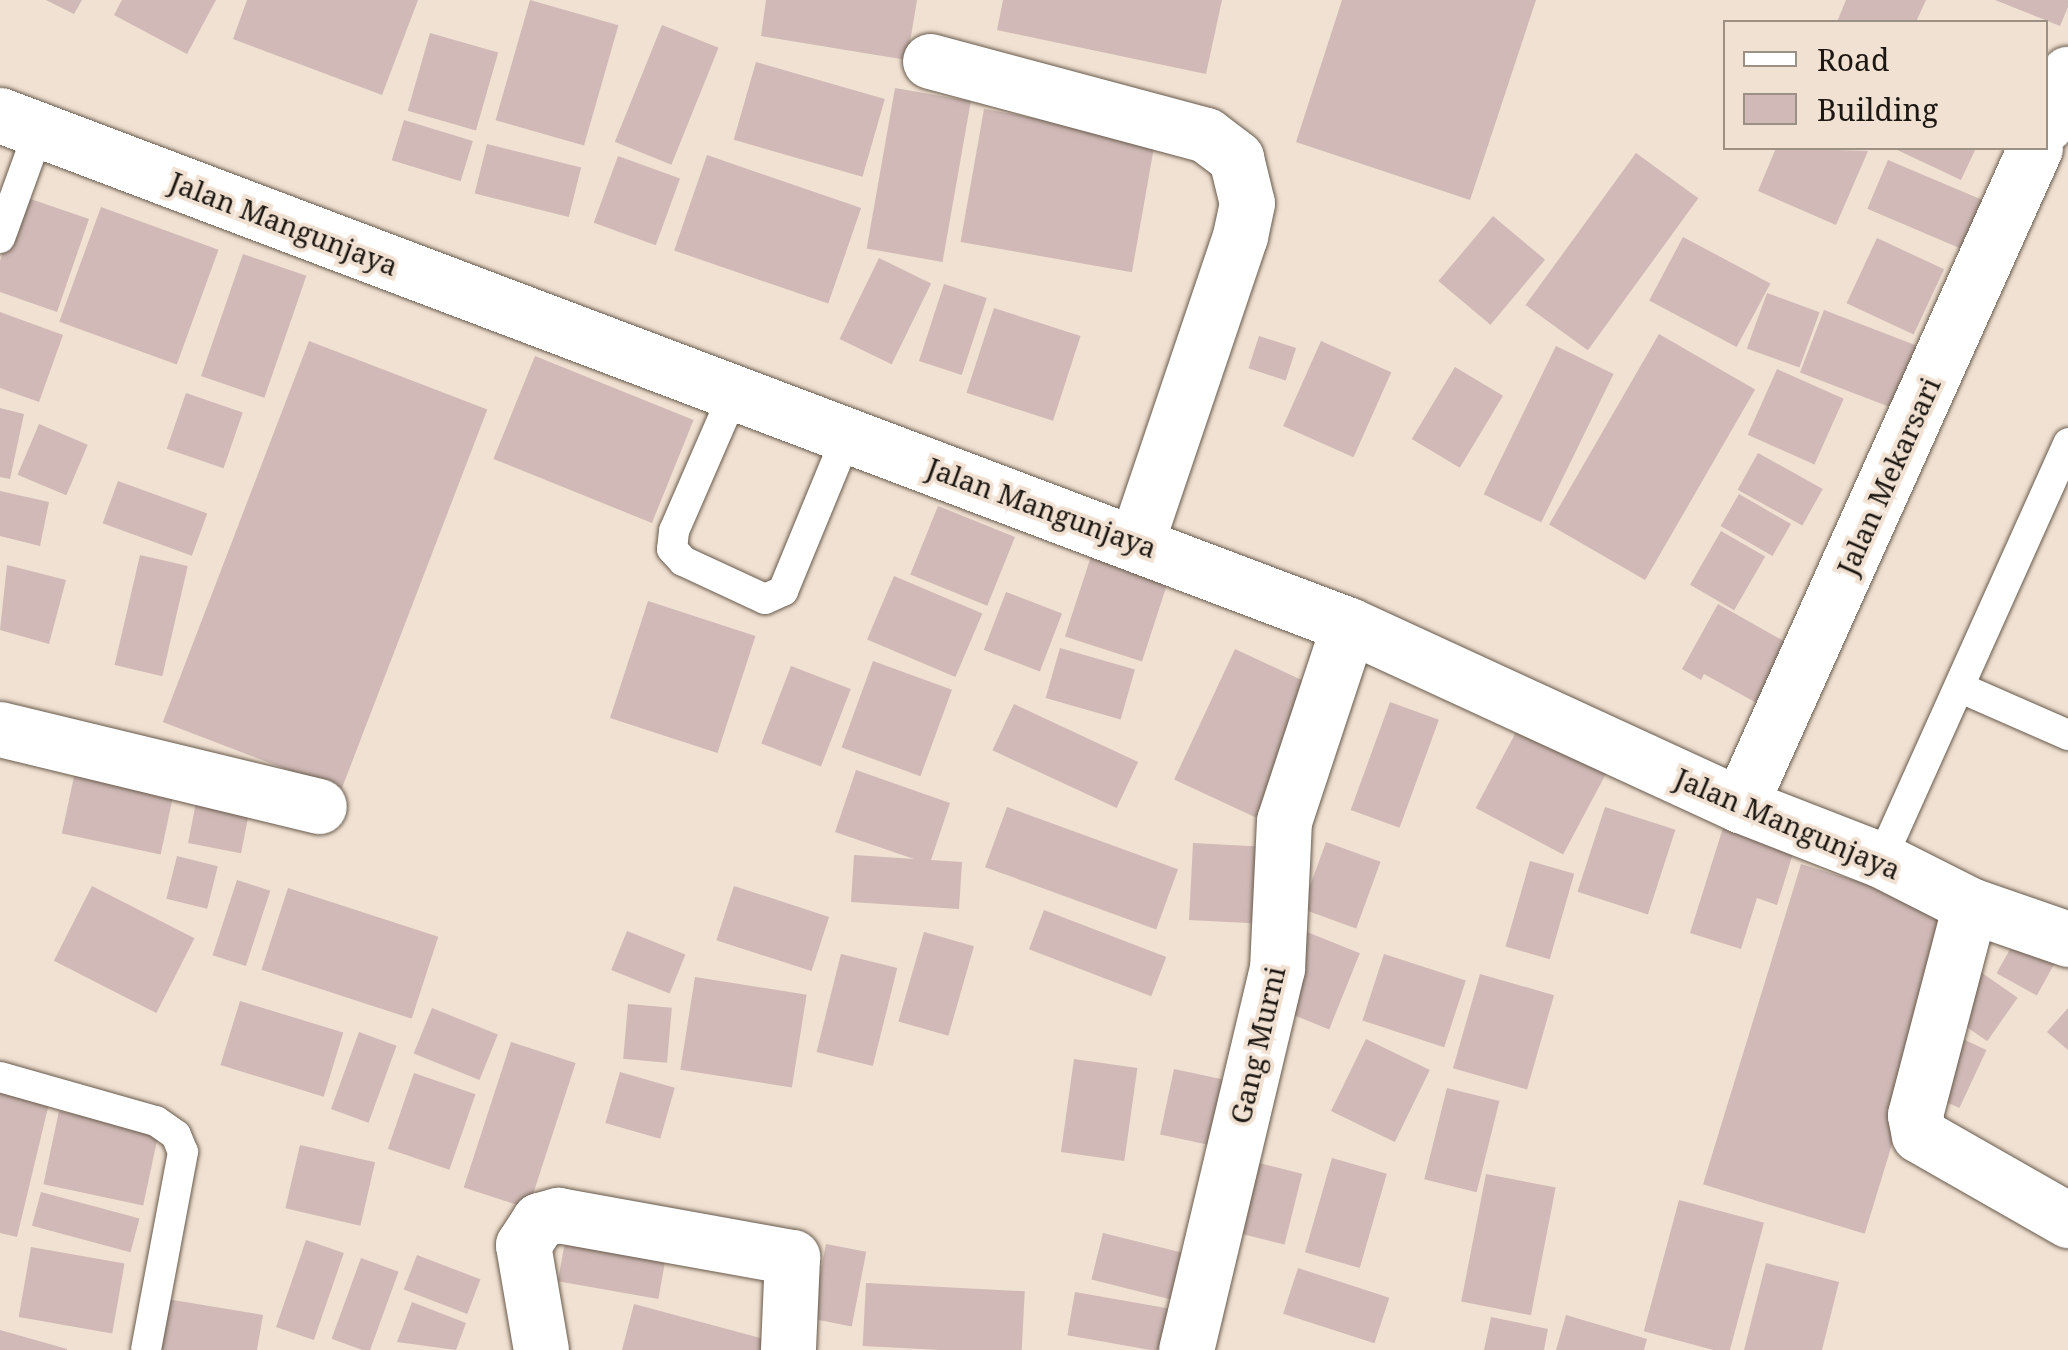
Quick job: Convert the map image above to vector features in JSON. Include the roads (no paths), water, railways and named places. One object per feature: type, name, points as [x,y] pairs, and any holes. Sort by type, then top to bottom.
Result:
[{"type":"street","points":[[930,61],[1206,135],[1236,158],[1247,204],[1240,236],[1137,540]]},
{"type":"street","points":[[2048,119],[2068,74]]},
{"type":"street","name":"Jalan Mangunjaya","points":[[20,122],[847,436],[1137,540],[1349,625],[1740,805],[1880,860],[1970,905],[2068,939]]},
{"type":"street","name":"Jalan Mekarsari","points":[[1740,805],[2034,150]]},
{"type":"street","name":"Gang Murni","points":[[1186,1350],[1277,970],[1284,822],[1349,625]]},
{"type":"street","points":[[0,729],[319,806]]},
{"type":"street","points":[[1970,905],[1915,1115],[1919,1135],[2068,1220]]},
{"type":"street","points":[[541,1350],[524,1245],[539,1220],[558,1215],[792,1257],[788,1350]]},
{"type":"lane","points":[[0,238],[20,122]]},
{"type":"lane","points":[[734,393],[674,531],[672,548],[683,562],[765,599],[783,590],[847,436]]},
{"type":"lane","points":[[1880,860],[1961,688],[2068,443]]},
{"type":"lane","points":[[1961,688],[2068,735]]},
{"type":"lane","points":[[0,1077],[156,1121],[176,1135],[183,1152],[146,1350]]}]
